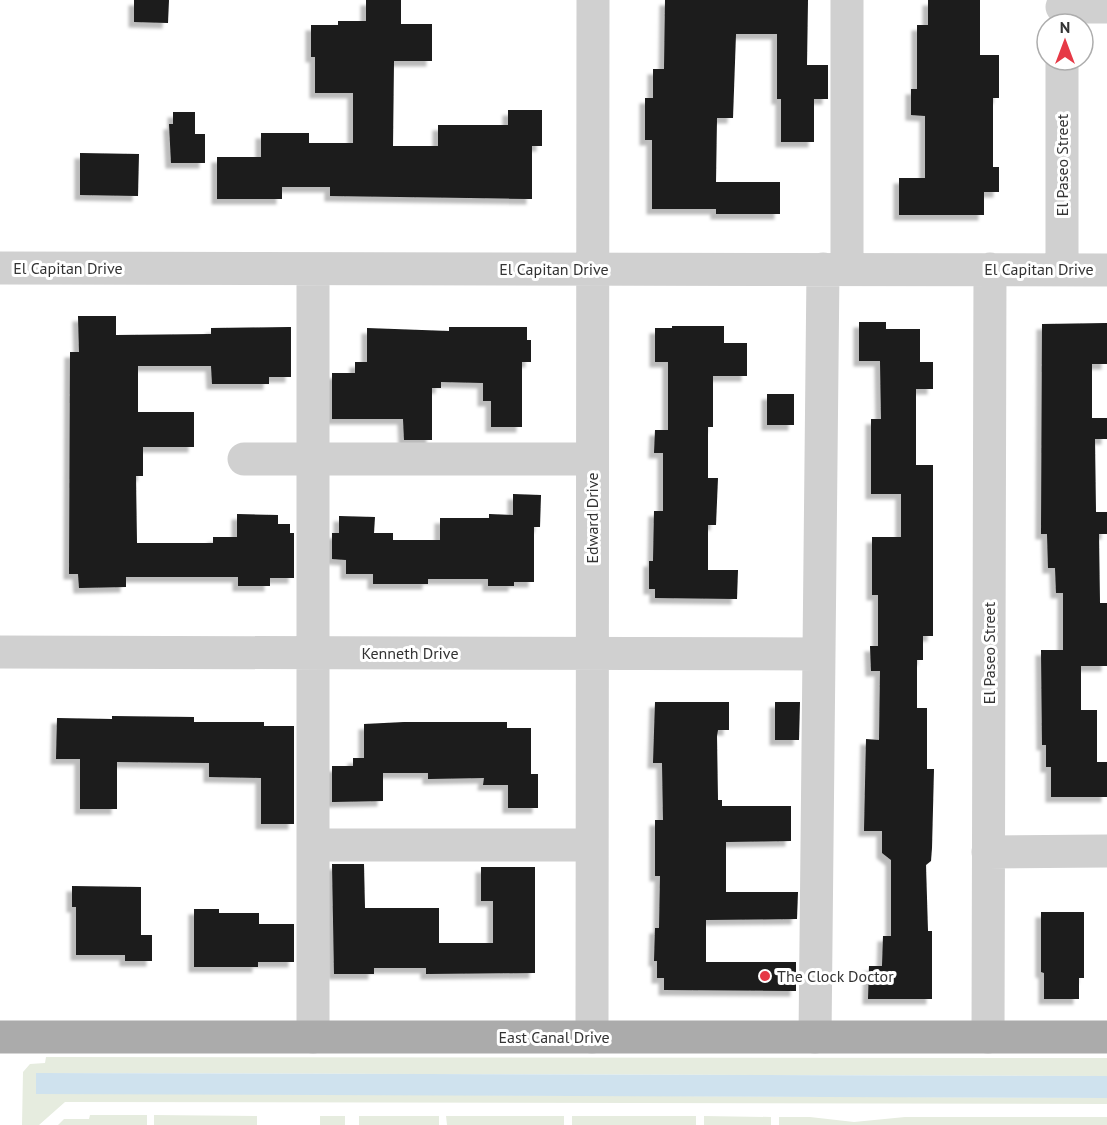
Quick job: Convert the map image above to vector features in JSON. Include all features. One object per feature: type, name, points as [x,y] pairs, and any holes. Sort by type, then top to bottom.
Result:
[{"type":"main road","name":"East Canal Drive","points":[[0,1037],[1107,1037]]},
{"type":"street","name":"Edward Drive","points":[[591,1037],[593,0]]},
{"type":"street","points":[[815,1037],[819,654],[847,0]]},
{"type":"street","points":[[1062,10],[1107,6]]},
{"type":"street","name":"El Paseo Street","points":[[1062,72],[1062,270]]},
{"type":"street","name":"El Capitan Drive","points":[[0,268],[1107,270]]},
{"type":"street","points":[[313,269],[313,1037]]},
{"type":"street","name":"El Paseo Street","points":[[988,1037],[990,269]]},
{"type":"street","points":[[244,459],[592,459]]},
{"type":"street","name":"Kenneth Drive","points":[[0,652],[819,654]]},
{"type":"street","points":[[313,845],[592,845]]},
{"type":"street","points":[[988,852],[1107,852]]},
{"type":"shaded area","points":[[46,1057],[1107,1058],[1107,1076],[36,1073],[36,1093],[1107,1098],[1107,1104],[65,1102],[39,1125],[22,1125],[23,1072],[30,1064],[45,1063]]},
{"type":"shaded area","points":[[90,1115],[147,1115],[147,1125],[58,1125],[64,1119],[89,1119]]},
{"type":"shaded area","points":[[154,1115],[257,1116],[257,1125],[154,1125]]},
{"type":"shaded area","points":[[320,1116],[345,1116],[345,1125],[320,1125]]},
{"type":"shaded area","points":[[359,1116],[439,1116],[439,1125],[359,1125]]},
{"type":"shaded area","points":[[446,1116],[564,1116],[564,1125],[447,1125]]},
{"type":"shaded area","points":[[572,1116],[696,1116],[696,1125],[572,1125]]},
{"type":"shaded area","points":[[704,1116],[771,1117],[771,1125],[704,1125]]},
{"type":"shaded area","points":[[779,1117],[810,1117],[854,1122],[905,1117],[1107,1117],[1107,1125],[779,1125]]},
{"type":"water","points":[[36,1073],[1107,1076],[1107,1098],[36,1094]]},
{"type":"building","points":[[134,0],[169,0],[168,23],[134,22]]},
{"type":"building","points":[[366,0],[401,0],[401,24],[432,24],[432,61],[394,61],[393,146],[438,146],[438,125],[508,125],[508,110],[542,110],[542,146],[532,146],[532,199],[330,196],[330,187],[282,187],[282,199],[217,199],[217,157],[261,157],[261,133],[309,133],[309,143],[353,143],[353,93],[315,93],[315,57],[311,57],[311,25],[338,25],[338,21],[366,21]]},
{"type":"building","points":[[665,0],[808,0],[807,65],[828,65],[828,99],[814,99],[814,142],[781,142],[781,99],[777,99],[777,34],[736,34],[733,118],[717,118],[716,182],[780,182],[780,214],[716,214],[716,209],[652,209],[652,140],[645,140],[645,98],[653,98],[653,69],[664,69]]},
{"type":"building","points":[[928,0],[980,0],[980,55],[999,55],[999,98],[993,98],[993,167],[999,167],[999,192],[984,192],[984,215],[899,215],[899,178],[925,178],[925,116],[911,115],[911,89],[917,89],[917,25],[928,25]]},
{"type":"building","points":[[173,112],[195,112],[195,134],[205,134],[205,163],[171,163],[169,124],[173,124]]},
{"type":"building","points":[[80,153],[139,154],[138,196],[80,195]]},
{"type":"building","points":[[78,316],[116,316],[116,335],[211,334],[211,328],[291,327],[291,377],[269,377],[269,384],[212,384],[211,366],[138,366],[138,412],[194,412],[194,447],[143,447],[143,476],[136,476],[137,543],[213,543],[213,537],[237,537],[237,514],[278,515],[278,524],[290,524],[290,533],[294,533],[294,578],[270,578],[270,586],[238,586],[238,577],[126,577],[126,587],[79,588],[78,574],[69,574],[70,352],[79,352]]},
{"type":"building","points":[[859,322],[886,322],[886,329],[920,329],[920,362],[933,362],[933,389],[916,389],[916,465],[933,465],[933,636],[923,636],[923,660],[917,660],[917,708],[927,708],[927,769],[934,769],[931,861],[926,865],[928,931],[932,931],[932,999],[868,999],[869,966],[882,966],[883,936],[891,936],[891,860],[882,853],[882,831],[864,831],[866,739],[879,740],[880,671],[871,671],[870,646],[878,646],[878,595],[872,595],[872,537],[901,537],[901,494],[871,494],[871,419],[881,419],[880,361],[859,361]]},
{"type":"building","points":[[1107,323],[1107,364],[1092,364],[1092,418],[1107,418],[1107,439],[1095,439],[1096,512],[1107,512],[1107,534],[1099,534],[1100,603],[1107,603],[1107,666],[1081,666],[1081,710],[1097,710],[1097,762],[1107,762],[1107,797],[1051,797],[1051,767],[1046,767],[1046,745],[1042,745],[1041,650],[1063,650],[1063,593],[1056,593],[1055,568],[1048,568],[1047,534],[1041,534],[1042,324]]},
{"type":"building","points":[[672,326],[724,326],[724,343],[747,343],[747,376],[713,376],[713,427],[708,427],[708,478],[718,478],[716,525],[708,525],[708,570],[738,570],[737,599],[655,598],[655,589],[649,589],[649,561],[653,561],[654,511],[663,511],[663,453],[654,453],[655,430],[668,430],[668,362],[655,362],[655,328],[672,328]]},
{"type":"building","points":[[449,327],[527,327],[527,340],[531,340],[531,362],[522,362],[522,427],[491,427],[491,401],[483,401],[483,383],[441,382],[441,388],[432,388],[432,440],[404,440],[403,419],[332,419],[332,373],[355,373],[355,362],[367,362],[367,328],[449,331]]},
{"type":"building","points":[[767,394],[794,394],[794,425],[767,425]]},
{"type":"building","points":[[513,494],[541,495],[540,527],[534,527],[534,582],[514,582],[514,586],[488,586],[488,579],[428,579],[428,584],[373,584],[373,574],[346,574],[346,560],[332,559],[332,533],[339,533],[339,516],[375,517],[374,533],[393,533],[393,540],[440,540],[440,518],[489,518],[489,514],[513,515]]},
{"type":"building","points":[[655,702],[729,702],[729,730],[718,730],[717,736],[718,800],[722,800],[722,806],[791,806],[791,841],[726,842],[726,892],[798,892],[797,919],[706,920],[706,962],[796,962],[796,991],[664,990],[664,978],[657,978],[657,961],[654,961],[655,928],[659,928],[660,876],[655,876],[655,820],[663,820],[662,763],[653,763]]},
{"type":"building","points":[[775,702],[800,702],[799,740],[775,740]]},
{"type":"building","points":[[112,716],[194,717],[194,722],[264,722],[264,726],[294,726],[294,824],[261,824],[261,778],[209,777],[209,763],[117,762],[117,809],[80,809],[80,759],[56,759],[57,718],[112,719]]},
{"type":"building","points":[[507,722],[507,728],[531,728],[531,774],[538,774],[538,808],[508,808],[508,785],[483,785],[484,778],[428,779],[428,773],[383,773],[383,801],[332,802],[332,766],[353,766],[353,758],[364,758],[364,724]]},
{"type":"building","points":[[332,864],[364,864],[365,908],[439,908],[439,943],[493,943],[493,901],[481,901],[481,867],[535,867],[535,973],[426,974],[426,968],[374,968],[374,974],[334,974]]},
{"type":"building","points":[[72,886],[141,887],[141,935],[152,935],[152,961],[125,961],[125,955],[76,955],[76,907],[72,907]]},
{"type":"building","points":[[194,909],[219,909],[219,913],[259,913],[259,924],[294,924],[294,962],[258,962],[258,967],[194,967]]},
{"type":"building","points":[[1041,912],[1084,912],[1084,978],[1079,978],[1079,999],[1044,999],[1044,973],[1041,972]]},
{"type":"place","name":"The Clock Doctor","points":[[765,976]]}]
